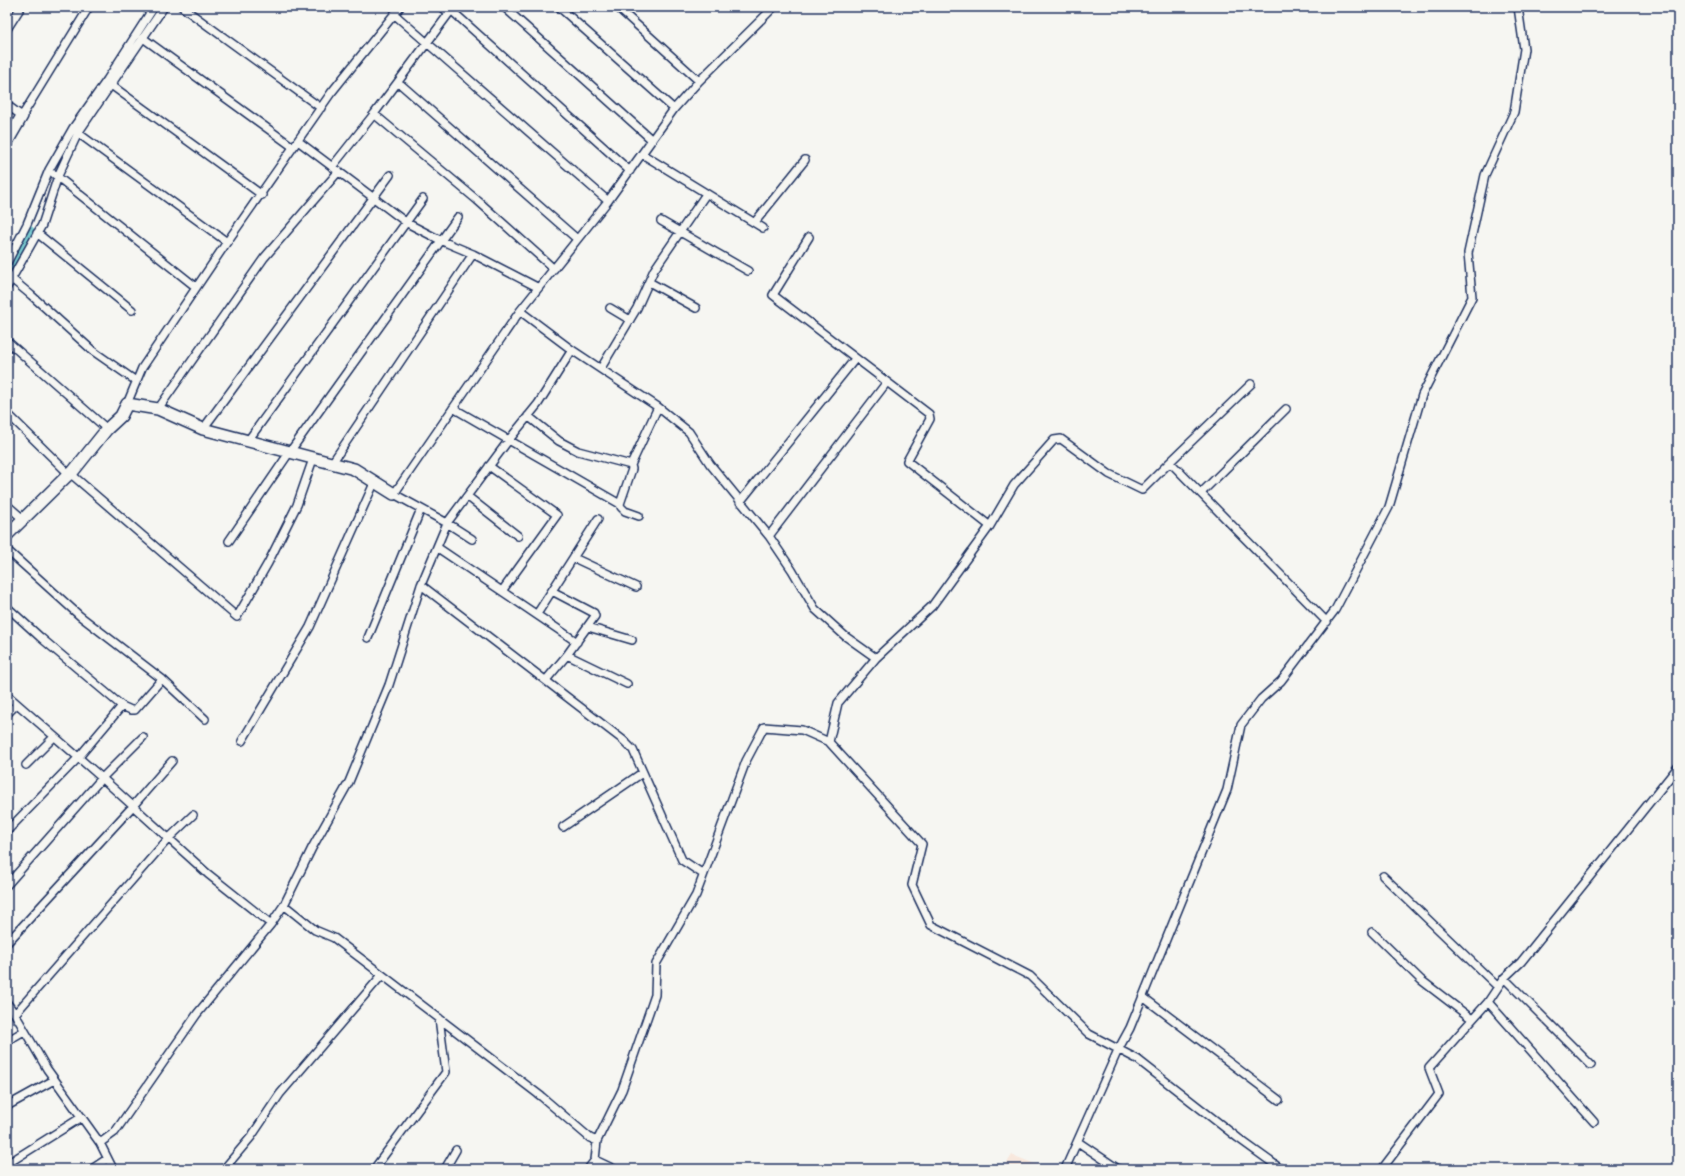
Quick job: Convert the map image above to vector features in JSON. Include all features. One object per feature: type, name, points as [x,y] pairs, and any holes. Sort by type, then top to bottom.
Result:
[{"type":"street","points":[[7,29],[21,7]]},
{"type":"street","points":[[7,142],[89,7]]},
{"type":"street","points":[[7,262],[28,224],[49,170],[73,128],[107,80],[153,9],[145,7]]},
{"type":"street","points":[[7,287],[9,277],[42,225],[58,176],[78,133],[164,7]]},
{"type":"street","points":[[182,7],[321,108]]},
{"type":"street","points":[[7,535],[70,474],[107,429],[121,416],[142,368],[227,242],[262,195],[321,108],[400,7]]},
{"type":"street","points":[[442,7],[451,10],[630,171]]},
{"type":"street","points":[[504,7],[652,140]]},
{"type":"street","points":[[559,7],[674,109]]},
{"type":"street","points":[[617,7],[699,81]]},
{"type":"street","points":[[394,494],[537,287],[554,269],[608,201],[674,109],[699,81],[774,7]]},
{"type":"street","points":[[1065,1169],[1118,1050],[1130,1028],[1227,790],[1242,725],[1261,699],[1282,681],[1335,610],[1389,507],[1422,395],[1472,297],[1468,253],[1485,175],[1514,112],[1524,49],[1518,7]]},
{"type":"street","points":[[332,167],[374,114],[426,41],[451,10]]},
{"type":"street","points":[[394,14],[608,201]]},
{"type":"street","points":[[143,38],[296,144],[332,167],[407,222],[442,241],[474,254],[537,287]]},
{"type":"street","points":[[398,82],[577,239]]},
{"type":"street","points":[[111,85],[262,195]]},
{"type":"street","points":[[7,105],[22,116]]},
{"type":"street","points":[[374,114],[477,200],[554,269]]},
{"type":"street","points":[[78,133],[227,242]]},
{"type":"street","points":[[642,154],[763,228]]},
{"type":"street","points":[[754,222],[805,160]]},
{"type":"street","points":[[49,170],[196,288]]},
{"type":"street","points":[[158,409],[264,258],[339,172]]},
{"type":"street","points":[[204,429],[390,175]]},
{"type":"street","points":[[601,368],[630,320],[654,270],[706,194]]},
{"type":"street","points":[[247,442],[423,199]]},
{"type":"street","points":[[229,541],[289,453],[458,217]]},
{"type":"street","points":[[661,220],[748,271]]},
{"type":"street","points":[[37,233],[132,310]]},
{"type":"street","points":[[809,237],[773,295],[931,417],[907,459],[908,463],[990,526]]},
{"type":"street","points":[[332,463],[474,254]]},
{"type":"street","points":[[9,277],[93,351],[136,381]]},
{"type":"street","points":[[649,282],[696,308]]},
{"type":"street","points":[[610,308],[630,320]]},
{"type":"street","points":[[520,311],[572,350],[658,407],[689,432],[710,464],[769,536],[792,570],[815,609],[845,636],[876,658]]},
{"type":"street","points":[[7,341],[107,429]]},
{"type":"street","points":[[100,1144],[115,1132],[197,1014],[271,924],[284,905],[312,848],[349,782],[389,685],[421,585],[438,548],[447,523],[508,441],[538,404],[572,350]]},
{"type":"street","points":[[740,502],[855,358]]},
{"type":"street","points":[[769,536],[887,382]]},
{"type":"street","points":[[829,742],[838,703],[876,658],[932,606],[990,526],[1014,485],[1054,440],[1058,438],[1061,439],[1108,474],[1142,490],[1251,384]]},
{"type":"street","points":[[127,404],[158,409],[204,429],[247,442],[354,469],[472,539]]},
{"type":"street","points":[[639,516],[620,508],[620,504],[632,469],[631,465],[658,407]]},
{"type":"street","points":[[453,408],[620,504]]},
{"type":"street","points":[[1201,492],[1286,409]]},
{"type":"street","points":[[7,413],[70,474],[237,617],[268,563],[297,505],[313,459]]},
{"type":"street","points":[[528,416],[559,441],[578,451],[631,465]]},
{"type":"street","points":[[1170,462],[1327,622]]},
{"type":"street","points":[[489,466],[557,516],[502,591]]},
{"type":"street","points":[[242,741],[310,627],[375,481]]},
{"type":"street","points":[[467,496],[518,536]]},
{"type":"street","points":[[7,505],[23,519]]},
{"type":"street","points":[[368,638],[421,509]]},
{"type":"street","points":[[537,614],[598,519]]},
{"type":"street","points":[[438,548],[577,642]]},
{"type":"street","points":[[7,550],[80,616],[162,679],[205,718]]},
{"type":"street","points":[[574,558],[636,587]]},
{"type":"street","points":[[421,585],[546,680],[623,740],[633,750],[682,860],[703,874]]},
{"type":"street","points":[[546,680],[567,655],[594,618],[594,613],[552,591]]},
{"type":"street","points":[[7,607],[40,637],[122,706],[135,710],[162,679]]},
{"type":"street","points":[[588,627],[632,640]]},
{"type":"street","points":[[567,655],[627,684]]},
{"type":"street","points":[[7,695],[208,874],[271,924]]},
{"type":"street","points":[[7,714],[17,704]]},
{"type":"street","points":[[7,831],[78,758],[122,706]]},
{"type":"street","points":[[588,1169],[596,1160],[596,1141],[622,1090],[655,995],[656,964],[696,895],[746,760],[764,727],[802,730],[829,742],[922,844],[912,885],[931,925],[1030,976],[1089,1034],[1137,1059],[1238,1138],[1281,1169]]},
{"type":"street","points":[[26,765],[54,737]]},
{"type":"street","points":[[7,885],[102,778],[143,737]]},
{"type":"street","points":[[7,943],[133,806],[172,761]]},
{"type":"street","points":[[1382,1169],[1439,1094],[1429,1068],[1488,1002],[1504,978],[1521,962],[1678,767]]},
{"type":"street","points":[[563,827],[642,773]]},
{"type":"street","points":[[15,1014],[168,839],[193,815]]},
{"type":"street","points":[[1383,876],[1498,987]]},
{"type":"street","points":[[284,905],[315,930],[334,938],[542,1097],[590,1138],[596,1141]]},
{"type":"street","points":[[1372,932],[1421,980],[1472,1019]]},
{"type":"street","points":[[224,1169],[251,1137],[280,1094],[382,975]]},
{"type":"street","points":[[1504,978],[1591,1065]]},
{"type":"street","points":[[1143,997],[1279,1100]]},
{"type":"street","points":[[1488,1002],[1594,1122]]},
{"type":"street","points":[[7,1003],[54,1080],[82,1116],[100,1144],[113,1169]]},
{"type":"street","points":[[374,1169],[446,1072],[439,1018]]},
{"type":"street","points":[[7,1041],[24,1031]]},
{"type":"street","points":[[7,1106],[54,1080]]},
{"type":"street","points":[[7,1164],[82,1116]]},
{"type":"street","points":[[1078,1142],[1118,1169]]},
{"type":"street","points":[[445,1169],[456,1150]]},
{"type":"street","points":[[92,1169],[107,1159]]},
{"type":"street","points":[[596,1160],[614,1169]]},
{"type":"shaded area","points":[[1012,1155],[1048,1169],[1003,1169]]},
{"type":"waterway","points":[[7,275],[30,230]]}]
